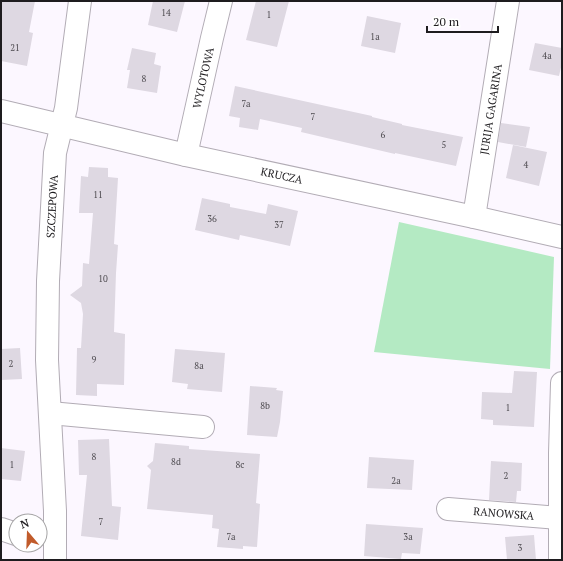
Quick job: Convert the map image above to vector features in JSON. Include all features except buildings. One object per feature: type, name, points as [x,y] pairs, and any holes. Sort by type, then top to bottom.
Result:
[{"type":"street","name":"SZCZEPOWA","points":[[50,549],[55,511],[47,360],[48,281],[55,153],[66,108],[80,1]]},
{"type":"street","name":"WYLOTOWA","points":[[186,155],[221,1]]},
{"type":"street","name":"JURIJA GAGARINA","points":[[474,217],[508,1]]},
{"type":"street","name":"KRUCZA","points":[[1,111],[186,155],[562,237]]},
{"type":"street","points":[[560,560],[559,518],[562,383]]},
{"type":"street","points":[[50,413],[203,427]]},
{"type":"street","name":"RANOWSKA","points":[[448,509],[559,518]]},
{"type":"green space","points":[[399,222],[554,257],[550,369],[374,352]]}]
